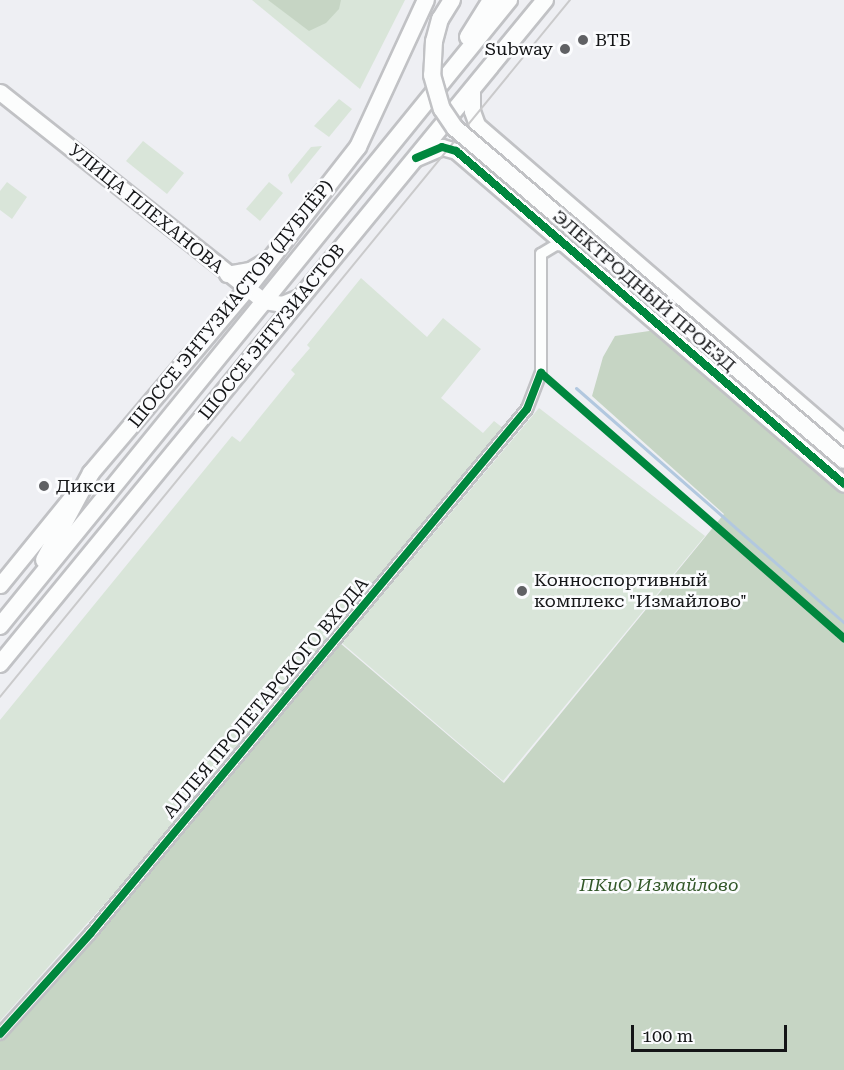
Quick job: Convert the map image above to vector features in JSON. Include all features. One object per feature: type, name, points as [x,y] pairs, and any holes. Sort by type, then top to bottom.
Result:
[{"type":"main road","name":"ШОССЕ ЭНТУЗИАСТОВ (ДУБЛЁР)","points":[[92,473],[247,289],[358,147],[426,0]]},
{"type":"main road","points":[[452,0],[440,19],[434,41],[432,75],[442,109],[455,128],[844,459]]},
{"type":"main road","points":[[442,83],[491,0]]},
{"type":"main road","name":"ШОССЕ ЭНТУЗИАСТОВ","points":[[0,626],[509,0]]},
{"type":"main road","name":"ШОССЕ ЭНТУЗИАСТОВ","points":[[0,664],[544,0]]},
{"type":"main road","points":[[30,589],[92,473]]},
{"type":"street","name":"ЭЛЕКТРОДНЫЙ ПРОЕЗД","points":[[472,89],[472,111],[477,125],[844,442]]},
{"type":"street","name":"УЛИЦА ПЛЕХАНОВА","points":[[0,92],[264,301]]},
{"type":"street","name":"ЭЛЕКТРОДНЫЙ ПРОЕЗД","points":[[416,158],[442,147],[456,151],[844,484]]},
{"type":"street","name":"АЛЛЕЯ ПРОЛЕТАРСКОГО ВХОДА","points":[[0,1034],[105,916],[527,409],[541,373],[541,254],[556,245],[569,247]]},
{"type":"street","points":[[272,257],[250,270],[227,274],[230,296],[229,311],[264,301],[282,304],[299,297]]},
{"type":"street","points":[[699,358],[707,361],[720,355],[720,334]]},
{"type":"street","points":[[844,459],[837,472],[844,484]]},
{"type":"street","name":"ШОССЕ ЭНТУЗИАСТОВ (ДУБЛЁР)","points":[[0,585],[92,473]]},
{"type":"shaded area","points":[[252,0],[405,0],[360,89]]},
{"type":"shaded area","points":[[339,99],[352,109],[329,137],[314,126]]},
{"type":"shaded area","points":[[143,141],[184,173],[167,194],[126,161]]},
{"type":"shaded area","points":[[322,146],[291,184],[288,175],[311,147]]},
{"type":"shaded area","points":[[7,182],[27,197],[12,219],[0,210],[0,191]]},
{"type":"shaded area","points":[[269,182],[283,193],[260,221],[246,209]]},
{"type":"shaded area","points":[[361,278],[427,337],[443,318],[481,349],[441,398],[483,433],[494,421],[503,428],[174,826],[0,1021],[0,720],[232,436],[240,442],[295,374],[291,370],[310,348],[307,345]]},
{"type":"shaded area","name":"Конноспортивный комплекс \"Измайлово\"","points":[[539,408],[705,536],[503,781],[342,643]]},
{"type":"green space","points":[[268,0],[341,0],[339,9],[326,23],[309,31]]},
{"type":"green space","name":"ПКиО Измайлово","points":[[656,330],[782,442],[844,491],[844,1070],[0,1070],[0,1039],[340,643],[504,783],[724,514],[592,396],[603,357],[615,336]]},
{"type":"waterway","points":[[576,388],[844,623]]},
{"type":"tram line","points":[[0,697],[570,0]]},
{"type":"cycle path","points":[[416,158],[442,147],[456,151],[844,484]]},
{"type":"cycle path","points":[[0,1034],[90,934],[527,409],[541,373],[844,638]]},
{"type":"place","name":"ВТБ","points":[[583,40]]},
{"type":"place","name":"Subway","points":[[565,49]]},
{"type":"place","name":"Дикси","points":[[44,486]]},
{"type":"place","name":"Конноспортивный комплекс \"Измайлово\"","points":[[522,591]]}]
